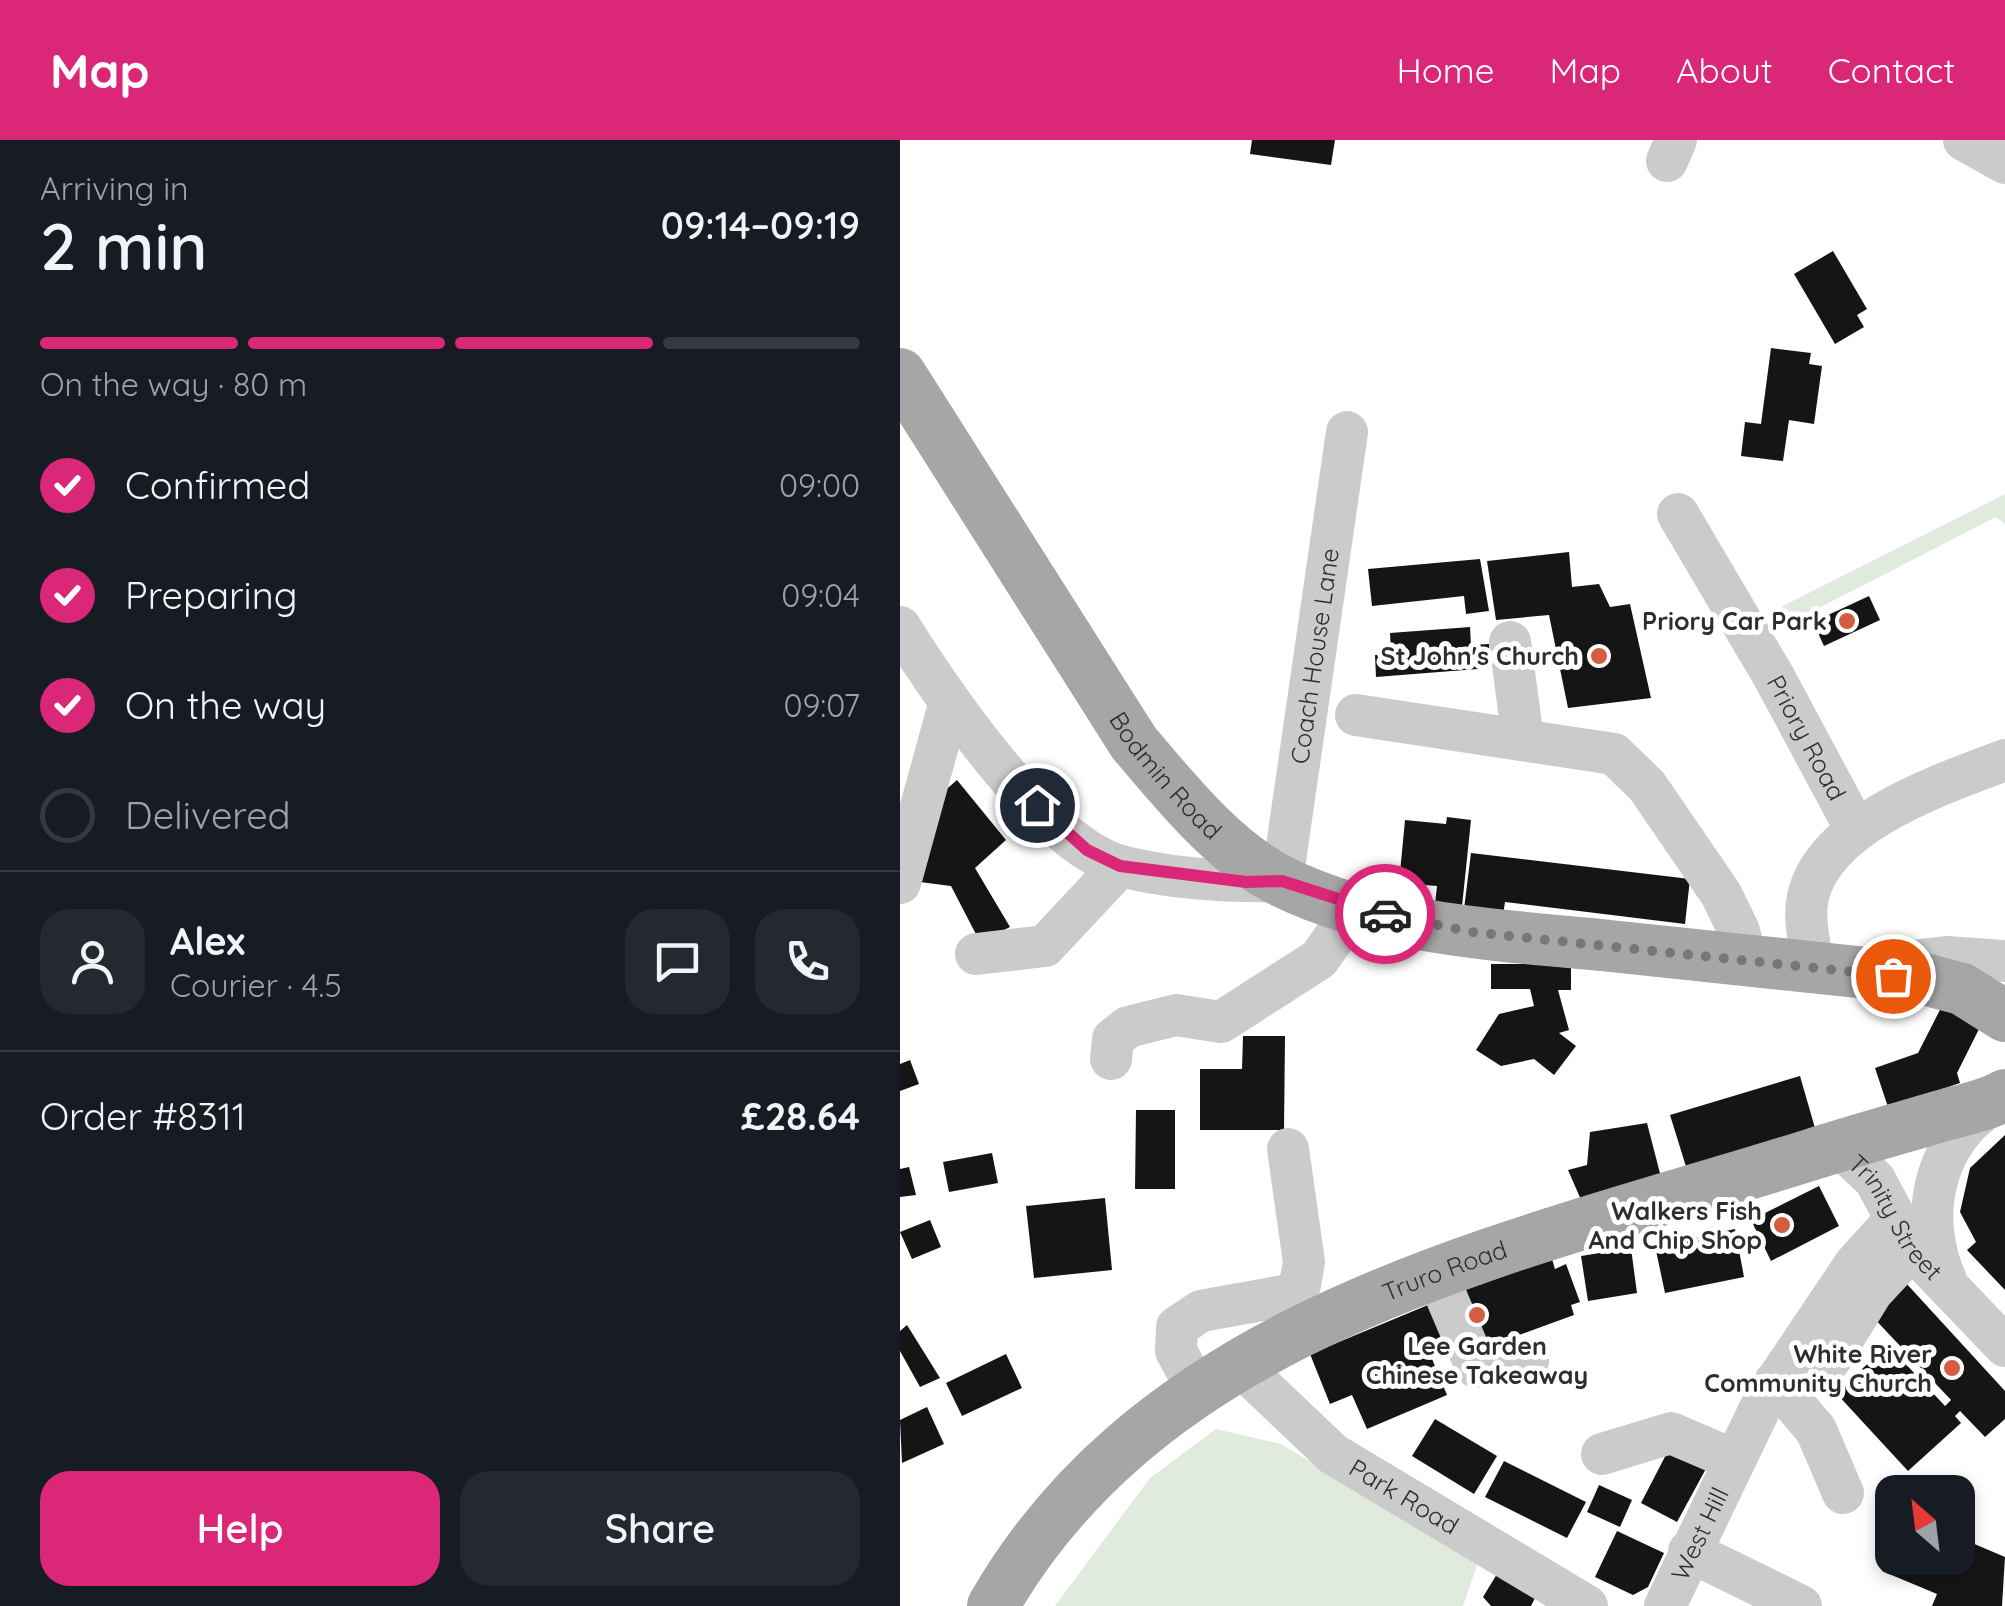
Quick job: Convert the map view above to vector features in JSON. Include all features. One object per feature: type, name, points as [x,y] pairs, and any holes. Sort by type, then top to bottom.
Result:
[{"type":"main road","name":"Bodmin Road","points":[[900,374],[1134,743],[1178,795],[1241,852],[1282,881],[1356,908],[1471,932],[1838,969],[1946,984],[1985,1000],[2005,1016]]},
{"type":"main road","name":"Truro Road","points":[[993,1606],[1031,1543],[1112,1456],[1218,1377],[1313,1323],[1437,1275],[2002,1098]]},
{"type":"street","points":[[1964,140],[2005,163]]},
{"type":"street","name":"Coach House Lane","points":[[1282,881],[1348,432]]},
{"type":"street","name":"Priory Road","points":[[1678,514],[1774,677],[1855,828],[1814,881],[1808,898],[1838,969]]},
{"type":"street","points":[[900,627],[949,705],[1068,836],[1120,866],[1246,882],[1282,881]]},
{"type":"street","points":[[1510,642],[1523,740]]},
{"type":"street","points":[[900,883],[949,705]]},
{"type":"street","points":[[1356,715],[1614,754],[1636,776],[1721,894],[1746,960]]},
{"type":"street","points":[[1855,828],[2005,760]]},
{"type":"street","points":[[976,954],[1045,946],[1120,866]]},
{"type":"street","points":[[1111,1059],[1113,1039],[1128,1027],[1176,1016],[1221,1022],[1258,1000],[1319,958],[1356,908]]},
{"type":"street","points":[[1838,969],[1898,960],[2005,961]]},
{"type":"street","name":"Trinity Street","points":[[1951,1293],[1934,1254],[1933,1195],[1939,1166],[1951,1144],[2002,1098]]},
{"type":"street","name":"Trinity Street","points":[[1839,1146],[1874,1180],[1903,1235],[1951,1293],[2005,1346]]},
{"type":"street","points":[[1218,1377],[1176,1350],[1178,1327],[1202,1311],[1289,1295],[1300,1284],[1304,1262],[1288,1148]]},
{"type":"street","points":[[1830,1360],[1903,1235]]},
{"type":"street","name":"West Hill","points":[[1665,1606],[1734,1460],[1776,1382],[1855,1264],[1903,1235]]},
{"type":"street","points":[[1437,1275],[1476,1367],[1528,1360]]},
{"type":"street","name":"Park Road","points":[[1218,1377],[1333,1454],[1587,1606]]},
{"type":"street","points":[[1776,1382],[1816,1430],[1843,1493]]},
{"type":"street","name":"West Hill","points":[[1602,1454],[1672,1434],[1734,1460]]},
{"type":"street","points":[[1689,1551],[1801,1606]]},
{"type":"shaded area","points":[[2005,494],[2005,524],[1996,517],[1776,630],[1771,612]]},
{"type":"shaded area","points":[[1216,1429],[1281,1444],[1478,1562],[1463,1606],[1055,1606],[1150,1478]]},
{"type":"building","points":[[1252,140],[1335,140],[1331,165],[1250,154]]},
{"type":"building","points":[[1833,251],[1867,309],[1857,315],[1864,327],[1835,344],[1794,274]]},
{"type":"building","points":[[1771,348],[1811,353],[1809,364],[1822,366],[1814,424],[1789,420],[1783,461],[1741,456],[1745,422],[1761,424]]},
{"type":"building","name":"St John's Church","points":[[1569,552],[1572,587],[1599,584],[1610,607],[1630,604],[1651,698],[1568,708],[1549,615],[1496,620],[1487,561]]},
{"type":"building","points":[[1480,559],[1489,611],[1466,614],[1464,596],[1372,606],[1368,569]]},
{"type":"building","name":"Priory Car Park","points":[[1869,596],[1880,620],[1824,646],[1813,622]]},
{"type":"building","points":[[1470,627],[1471,645],[1489,644],[1490,668],[1376,677],[1375,655],[1391,654],[1390,633]]},
{"type":"building","points":[[957,780],[1006,840],[975,868],[1010,927],[980,942],[951,886],[912,881],[920,812]]},
{"type":"building","points":[[1447,817],[1471,820],[1461,916],[1434,913],[1437,886],[1399,883],[1405,820],[1446,824]]},
{"type":"building","points":[[1471,853],[1690,879],[1685,924],[1505,902],[1502,922],[1463,917]]},
{"type":"building","points":[[1491,964],[1571,964],[1571,990],[1558,990],[1569,1030],[1559,1033],[1576,1046],[1554,1075],[1534,1059],[1501,1066],[1476,1050],[1499,1014],[1534,1006],[1530,989],[1491,989]]},
{"type":"building","points":[[1946,998],[1985,1017],[1957,1073],[1960,1083],[1888,1107],[1875,1068],[1918,1053]]},
{"type":"building","points":[[1243,1036],[1285,1036],[1284,1130],[1200,1130],[1200,1069],[1242,1069]]},
{"type":"building","points":[[910,1060],[919,1084],[900,1091],[900,1064]]},
{"type":"building","points":[[1800,1076],[1817,1135],[1688,1173],[1670,1115]]},
{"type":"building","points":[[1136,1110],[1175,1110],[1175,1189],[1135,1189]]},
{"type":"building","points":[[1647,1123],[1663,1185],[1585,1209],[1568,1170],[1587,1165],[1590,1132]]},
{"type":"building","points":[[2005,1135],[2005,1290],[1967,1250],[1976,1242],[1960,1212],[1970,1168]]},
{"type":"building","points":[[992,1153],[998,1183],[949,1192],[943,1162]]},
{"type":"building","points":[[909,1167],[916,1195],[900,1197],[900,1169]]},
{"type":"building","points":[[1819,1186],[1839,1226],[1771,1261],[1751,1220]]},
{"type":"building","points":[[1105,1198],[1112,1270],[1034,1278],[1026,1206]]},
{"type":"building","points":[[930,1220],[941,1247],[912,1259],[900,1232]]},
{"type":"building","points":[[1735,1229],[1744,1277],[1665,1293],[1655,1246]]},
{"type":"building","points":[[1631,1248],[1637,1293],[1588,1301],[1581,1256]]},
{"type":"building","points":[[1552,1259],[1555,1269],[1566,1264],[1580,1302],[1571,1305],[1574,1315],[1475,1351],[1454,1294]]},
{"type":"building","name":"White River Community Church","points":[[1905,1282],[2005,1391],[2005,1419],[1985,1437],[1960,1411],[1955,1416],[1961,1423],[1908,1471],[1836,1393],[1888,1345],[1945,1406],[1951,1400],[1870,1314]]},
{"type":"building","points":[[1440,1300],[1457,1343],[1430,1354],[1447,1395],[1367,1429],[1352,1395],[1330,1404],[1310,1354]]},
{"type":"building","points":[[907,1325],[940,1378],[920,1387],[900,1351],[900,1331]]},
{"type":"building","points":[[1006,1354],[1022,1388],[962,1416],[946,1383]]},
{"type":"building","points":[[927,1407],[944,1444],[902,1463],[900,1420]]},
{"type":"building","points":[[1435,1419],[1497,1456],[1474,1494],[1412,1456]]},
{"type":"building","points":[[1671,1445],[1708,1465],[1677,1522],[1641,1503]]},
{"type":"building","points":[[1504,1461],[1586,1502],[1567,1538],[1485,1497]]},
{"type":"building","points":[[1599,1485],[1632,1500],[1620,1527],[1587,1512]]},
{"type":"building","points":[[1617,1531],[1664,1553],[1648,1587],[1633,1595],[1595,1577]]},
{"type":"building","points":[[1975,1544],[2005,1557],[2002,1606],[1932,1606],[1937,1594],[1892,1575],[1975,1575]]},
{"type":"building","points":[[1500,1569],[1540,1588],[1531,1606],[1491,1606],[1483,1597]]},
{"type":"way so far","points":[[1385,914],[1471,932],[1893,976]]},
{"type":"place","name":"Priory Car Park","points":[[1847,621]]},
{"type":"place","name":"St John's Church","points":[[1599,656]]},
{"type":"place","name":"Walkers Fish And Chip Shop","points":[[1782,1225]]},
{"type":"place","name":"Lee Garden Chinese Takeaway","points":[[1477,1315]]},
{"type":"place","name":"White River Community Church","points":[[1952,1368]]},
{"type":"route","points":[[1037,805],[1087,850],[1120,866],[1246,882],[1282,881],[1356,908],[1385,914]]}]
